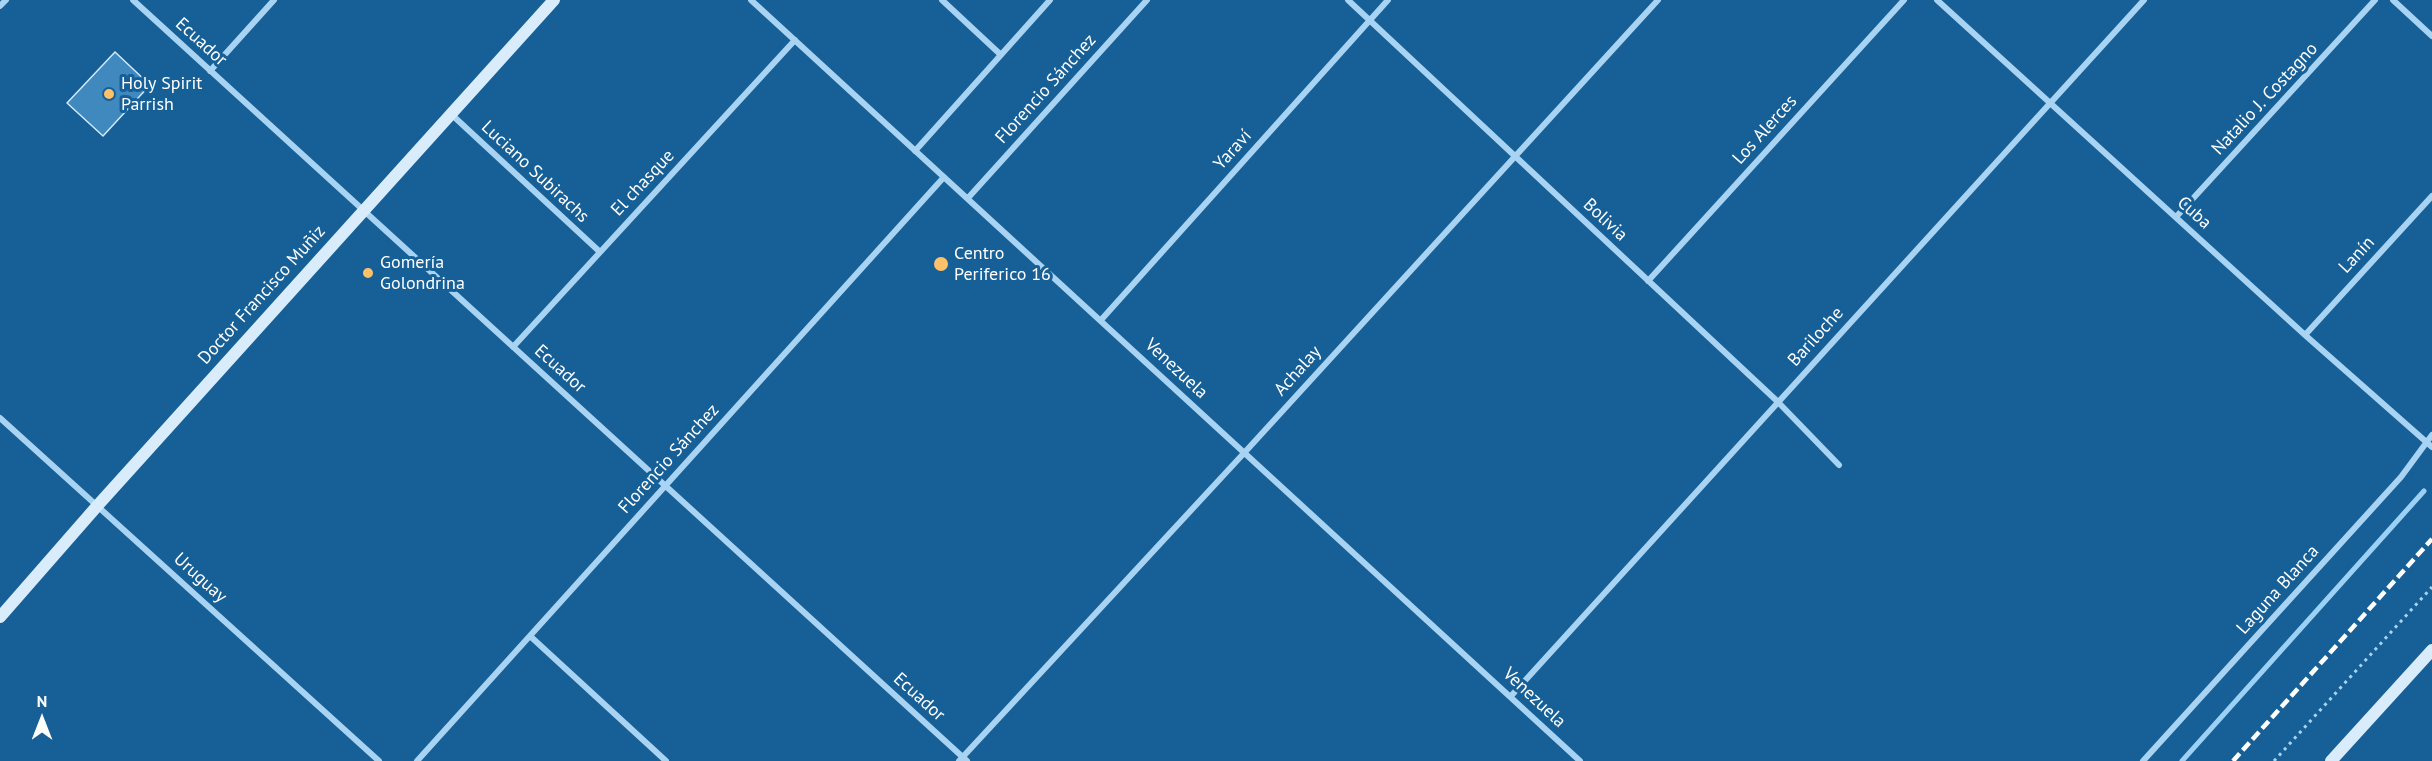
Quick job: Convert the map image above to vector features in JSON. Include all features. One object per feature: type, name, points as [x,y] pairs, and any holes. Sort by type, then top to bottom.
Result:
[{"type":"main road","name":"Doctor Francisco Muñiz","points":[[0,617],[98,505],[554,0]]},
{"type":"main road","points":[[2331,761],[2432,650]]},
{"type":"street","points":[[0,6],[6,0]]},
{"type":"street","name":"Ecuador","points":[[133,0],[963,760]]},
{"type":"street","points":[[210,71],[274,0]]},
{"type":"street","name":"Venezuela","points":[[751,0],[1580,761]]},
{"type":"street","points":[[942,0],[1001,55]]},
{"type":"street","points":[[915,151],[1050,0]]},
{"type":"street","name":"Florencio Sánchez","points":[[968,198],[1147,0]]},
{"type":"street","name":"Bolivia","points":[[1348,0],[1777,401],[1839,465]]},
{"type":"street","name":"Yaraví","points":[[1101,320],[1388,0]]},
{"type":"street","name":"Achalay","points":[[963,760],[1658,0]]},
{"type":"street","name":"Los Alerces","points":[[1648,281],[1904,0]]},
{"type":"street","name":"Cuba","points":[[1937,0],[2305,335],[2432,447]]},
{"type":"street","name":"Bariloche","points":[[1511,696],[2144,0]]},
{"type":"street","name":"Natalio J. Costagno","points":[[2176,218],[2375,0]]},
{"type":"street","points":[[2393,0],[2432,36]]},
{"type":"street","name":"El chasque","points":[[513,347],[795,40]]},
{"type":"street","name":"Luciano Subirachs","points":[[450,114],[600,252]]},
{"type":"street","name":"Florencio Sánchez","points":[[417,761],[944,177]]},
{"type":"street","name":"Lanín","points":[[2305,335],[2432,196]]},
{"type":"street","name":"Uruguay","points":[[0,418],[379,761]]},
{"type":"street","name":"Laguna Blanca","points":[[2142,761],[2401,477],[2432,435]]},
{"type":"street","points":[[530,636],[666,761]]},
{"type":"path","points":[[2274,761],[2432,588]]},
{"type":"building","name":"Holy Spirit Parrish","points":[[115,52],[150,85],[103,136],[67,103]]},
{"type":"waterway","points":[[2182,761],[2424,491]]},
{"type":"railway","points":[[2233,761],[2432,539]]},
{"type":"place","name":"Holy Spirit Parrish","points":[[109,94]]},
{"type":"place","name":"Centro Periferico 16","points":[[941,264]]},
{"type":"place","name":"Gomería Golondrina","points":[[368,273]]}]
